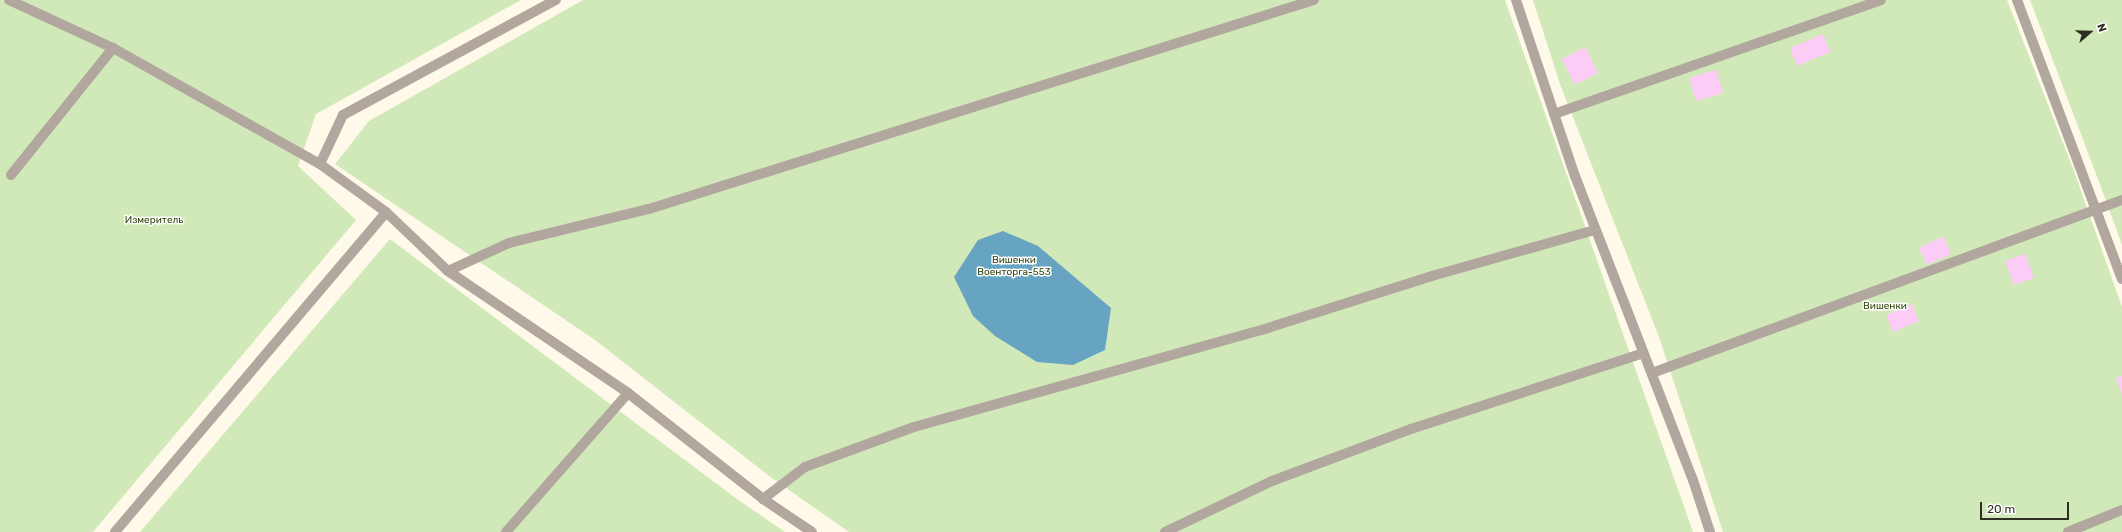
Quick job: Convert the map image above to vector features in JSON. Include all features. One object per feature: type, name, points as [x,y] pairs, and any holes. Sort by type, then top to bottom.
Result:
[{"type":"lane","points":[[9,0],[113,48],[320,164],[386,212],[448,271],[628,393],[763,499],[812,532]]},
{"type":"lane","points":[[320,164],[342,115],[556,0]]},
{"type":"lane","points":[[448,271],[509,243],[649,209],[1314,0]]},
{"type":"lane","points":[[1516,0],[1595,230],[1643,353],[1652,372],[1710,532]]},
{"type":"lane","points":[[1554,114],[1882,0]]},
{"type":"lane","points":[[2017,0],[2122,279]]},
{"type":"lane","points":[[11,175],[113,48]]},
{"type":"lane","points":[[1652,372],[2122,200]]},
{"type":"lane","points":[[115,532],[386,212]]},
{"type":"lane","points":[[763,499],[805,467],[914,427],[1268,328],[1432,276],[1595,230]]},
{"type":"lane","points":[[1165,532],[1272,481],[1404,431],[1643,353]]},
{"type":"lane","points":[[506,532],[628,393]]},
{"type":"lane","points":[[2068,532],[2122,510]]},
{"type":"green space","name":"Измеритель","points":[[0,0],[521,0],[316,114],[298,166],[356,220],[93,532],[0,532]]},
{"type":"green space","name":"Вишенки Военторга-553","points":[[583,0],[1505,0],[1693,532],[849,532],[769,476],[595,340],[335,164],[369,121]]},
{"type":"green space","name":"Вишенки","points":[[1533,0],[2007,0],[2074,171],[2122,307],[2122,532],[1723,532],[1659,337],[1560,84]]},
{"type":"green space","points":[[2030,0],[2122,0],[2122,245],[2101,187]]},
{"type":"green space","points":[[390,239],[737,499],[785,532],[140,532]]},
{"type":"water","points":[[1003,231],[1038,246],[1111,308],[1105,350],[1073,365],[1037,362],[995,336],[973,316],[954,277],[978,240]]},
{"type":"building","points":[[1823,34],[1830,52],[1797,66],[1790,48]]},
{"type":"building","points":[[1585,47],[1598,73],[1575,85],[1562,59]]},
{"type":"building","points":[[1716,70],[1723,93],[1696,101],[1689,78]]},
{"type":"building","points":[[1943,236],[1951,254],[1927,265],[1919,248]]},
{"type":"building","points":[[2025,254],[2034,278],[2014,285],[2005,261]]},
{"type":"building","points":[[1912,304],[1919,321],[1893,332],[1886,315]]},
{"type":"building","points":[[2122,376],[2122,394],[2116,378]]}]
